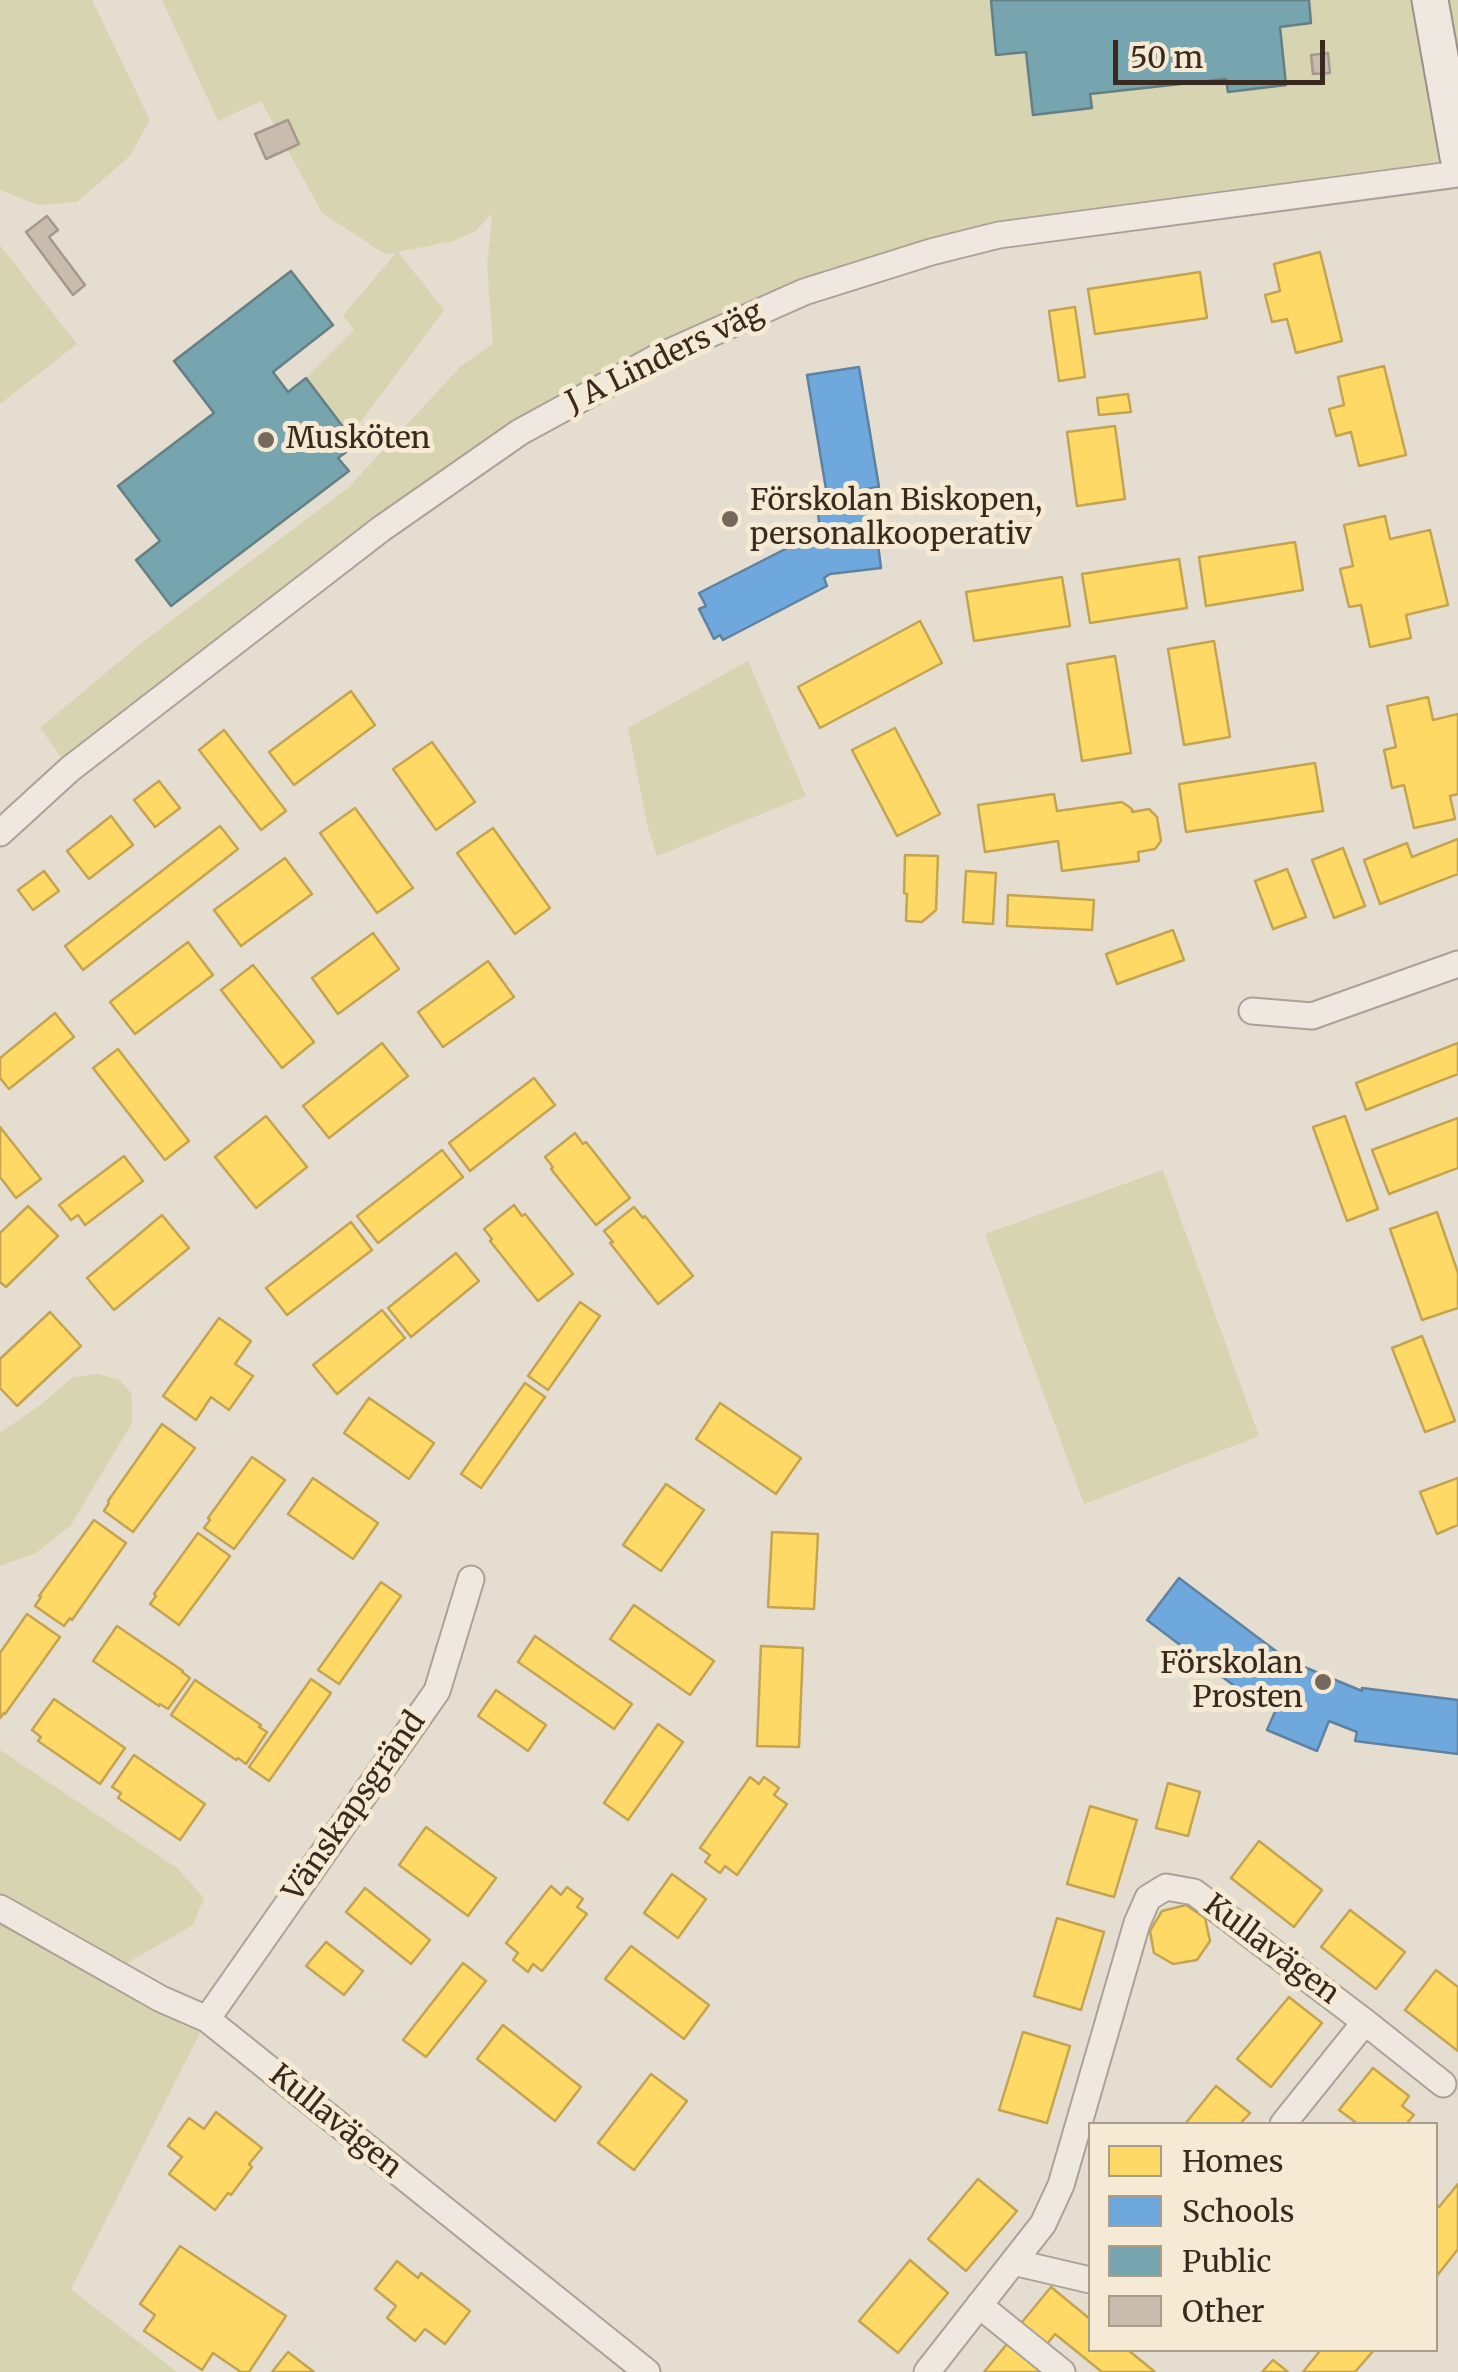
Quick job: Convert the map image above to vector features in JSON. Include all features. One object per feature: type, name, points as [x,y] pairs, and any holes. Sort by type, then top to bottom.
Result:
[{"type":"street","points":[[1430,0],[1458,157]]},
{"type":"street","name":"J A Linders väg","points":[[0,833],[70,770],[380,529],[520,432],[656,358],[804,292],[999,235],[1458,174]]},
{"type":"street","points":[[1252,1011],[1312,1016],[1458,964]]},
{"type":"street","name":"Vänskapsgränd","points":[[207,2019],[437,1691],[471,1580]]},
{"type":"street","name":"Kullavägen","points":[[926,2372],[1043,2224],[1061,2185],[1138,1923],[1148,1898],[1166,1887],[1194,1892],[1442,2084]]},
{"type":"street","name":"Kullavägen","points":[[0,1908],[161,1999],[207,2019],[647,2372]]},
{"type":"street","name":"Kullavägen","points":[[1285,2122],[1366,2022]]},
{"type":"street","points":[[1013,2262],[1088,2280]]},
{"type":"street","points":[[980,2305],[1062,2372]]},
{"type":"shaded area","points":[[0,0],[92,0],[150,120],[130,156],[77,202],[38,205],[0,190]]},
{"type":"shaded area","points":[[162,0],[1458,0],[1458,174],[1082,223],[804,292],[520,432],[70,769],[40,728],[139,645],[348,488],[461,366],[493,344],[487,267],[492,213],[476,231],[453,241],[398,252],[444,310],[350,436],[306,378],[354,330],[343,315],[396,253],[385,254],[322,213],[261,101],[218,121]]},
{"type":"shaded area","points":[[0,245],[77,344],[0,404]]},
{"type":"shaded area","points":[[748,661],[806,796],[657,856],[628,728]]},
{"type":"shaded area","points":[[1163,1170],[1259,1436],[1084,1504],[985,1234]]},
{"type":"shaded area","points":[[98,1374],[120,1380],[132,1394],[132,1423],[71,1525],[36,1553],[0,1566],[0,1433],[73,1377]]},
{"type":"shaded area","points":[[0,1750],[177,1868],[204,1898],[193,1925],[117,1969],[207,2019],[71,2289],[177,2372],[0,2372]]},
{"type":"building: Homes","points":[[1320,252],[1342,341],[1296,353],[1287,319],[1272,322],[1265,295],[1280,291],[1274,264]]},
{"type":"building: Homes","points":[[1200,272],[1207,318],[1095,334],[1088,289]]},
{"type":"building: Homes","points":[[1075,307],[1085,377],[1059,381],[1049,311]]},
{"type":"building: Homes","points":[[1384,366],[1406,455],[1359,466],[1351,432],[1336,436],[1329,409],[1344,405],[1338,377]]},
{"type":"building: Homes","points":[[1128,394],[1131,412],[1099,415],[1097,398]]},
{"type":"building: Homes","points":[[1115,426],[1125,499],[1077,506],[1067,432]]},
{"type":"building: Homes","points":[[1385,516],[1390,539],[1430,530],[1448,605],[1406,615],[1411,638],[1370,647],[1361,605],[1349,607],[1340,569],[1353,566],[1344,525]]},
{"type":"building: Homes","points":[[1295,542],[1303,590],[1206,606],[1199,557]]},
{"type":"building: Homes","points":[[1179,559],[1187,608],[1090,623],[1082,574]]},
{"type":"building: Homes","points":[[1062,577],[1070,626],[974,641],[966,592]]},
{"type":"building: Homes","points":[[920,621],[942,663],[820,728],[798,687]]},
{"type":"building: Homes","points":[[1214,641],[1230,737],[1184,745],[1168,649]]},
{"type":"building: Homes","points":[[1115,656],[1131,753],[1082,761],[1067,664]]},
{"type":"building: Homes","points":[[351,691],[375,725],[294,785],[269,752]]},
{"type":"building: Homes","points":[[1428,697],[1433,720],[1458,714],[1458,794],[1450,796],[1455,819],[1414,828],[1404,785],[1392,788],[1384,750],[1396,747],[1387,706]]},
{"type":"building: Homes","points":[[895,728],[940,814],[897,836],[852,750]]},
{"type":"building: Homes","points":[[224,730],[286,811],[261,830],[199,750]]},
{"type":"building: Homes","points":[[432,742],[475,802],[436,830],[393,769]]},
{"type":"building: Homes","points":[[1315,763],[1323,811],[1186,832],[1179,784]]},
{"type":"building: Homes","points":[[159,781],[180,808],[155,827],[134,800]]},
{"type":"building: Homes","points":[[1054,794],[1057,811],[1122,802],[1132,812],[1149,809],[1157,817],[1161,841],[1155,849],[1138,852],[1139,861],[1062,871],[1058,841],[985,852],[978,805]]},
{"type":"building: Homes","points":[[355,808],[413,888],[377,913],[320,833]]},
{"type":"building: Homes","points":[[111,816],[133,845],[89,879],[67,851]]},
{"type":"building: Homes","points":[[220,826],[238,849],[83,970],[65,946]]},
{"type":"building: Homes","points":[[493,828],[550,908],[515,934],[457,853]]},
{"type":"building: Homes","points":[[1458,839],[1458,874],[1380,904],[1364,860],[1407,843],[1412,857]]},
{"type":"building: Homes","points":[[1343,848],[1365,906],[1334,918],[1312,860]]},
{"type":"building: Homes","points":[[905,855],[938,856],[936,910],[922,922],[906,921]]},
{"type":"building: Homes","points":[[285,858],[312,894],[241,946],[214,910]]},
{"type":"building: Homes","points":[[1287,869],[1306,917],[1273,929],[1255,881]]},
{"type":"building: Homes","points":[[44,871],[59,891],[33,910],[18,890]]},
{"type":"building: Homes","points":[[966,871],[996,873],[993,924],[963,922]]},
{"type":"building: Homes","points":[[1008,895],[1094,900],[1092,930],[1007,926]]},
{"type":"building: Homes","points":[[1173,930],[1184,960],[1117,984],[1106,954]]},
{"type":"building: Homes","points":[[373,933],[399,969],[338,1014],[312,978]]},
{"type":"building: Homes","points":[[188,942],[213,975],[135,1034],[110,1002]]},
{"type":"building: Homes","points":[[488,961],[514,997],[443,1047],[418,1012]]},
{"type":"building: Homes","points":[[253,965],[314,1042],[282,1068],[221,990]]},
{"type":"building: Homes","points":[[55,1013],[74,1037],[9,1089],[0,1078],[0,1058]]},
{"type":"building: Homes","points":[[382,1043],[408,1076],[329,1138],[303,1106]]},
{"type":"building: Homes","points":[[1458,1043],[1458,1074],[1366,1110],[1356,1083]]},
{"type":"building: Homes","points":[[118,1049],[189,1141],[165,1160],[93,1068]]},
{"type":"building: Homes","points":[[534,1078],[555,1105],[470,1171],[449,1143]]},
{"type":"building: Homes","points":[[266,1116],[307,1167],[256,1208],[215,1157]]},
{"type":"building: Homes","points":[[1345,1116],[1378,1209],[1347,1221],[1313,1127]]},
{"type":"building: Homes","points":[[1458,1118],[1458,1168],[1389,1194],[1372,1150]]},
{"type":"building: Homes","points":[[0,1127],[41,1179],[16,1198],[0,1177]]},
{"type":"building: Homes","points":[[575,1133],[630,1198],[596,1225],[545,1157]]},
{"type":"building: Homes","points":[[442,1150],[463,1177],[378,1243],[357,1216]]},
{"type":"building: Homes","points":[[124,1156],[143,1181],[85,1225],[78,1215],[71,1220],[59,1205]]},
{"type":"building: Homes","points":[[514,1205],[573,1274],[538,1301],[484,1229]]},
{"type":"building: Homes","points":[[28,1206],[58,1236],[6,1287],[0,1282],[0,1233]]},
{"type":"building: Homes","points":[[634,1207],[693,1276],[658,1304],[604,1231]]},
{"type":"building: Homes","points":[[1437,1212],[1458,1273],[1458,1308],[1422,1320],[1390,1229]]},
{"type":"building: Homes","points":[[162,1215],[189,1248],[114,1310],[87,1278]]},
{"type":"building: Homes","points":[[351,1222],[372,1250],[287,1315],[266,1288]]},
{"type":"building: Homes","points":[[456,1253],[479,1281],[411,1337],[388,1308]]},
{"type":"building: Homes","points":[[580,1302],[600,1316],[548,1390],[528,1376]]},
{"type":"building: Homes","points":[[382,1310],[405,1338],[337,1394],[313,1365]]},
{"type":"building: Homes","points":[[50,1312],[81,1346],[17,1406],[0,1388],[0,1359]]},
{"type":"building: Homes","points":[[219,1318],[251,1341],[235,1364],[253,1376],[229,1410],[211,1397],[196,1420],[163,1396]]},
{"type":"building: Homes","points":[[1422,1336],[1455,1421],[1425,1432],[1392,1348]]},
{"type":"building: Homes","points":[[525,1383],[545,1397],[481,1488],[461,1474]]},
{"type":"building: Homes","points":[[369,1398],[434,1443],[409,1479],[344,1433]]},
{"type":"building: Homes","points":[[720,1403],[801,1458],[776,1494],[696,1439]]},
{"type":"building: Homes","points":[[162,1424],[195,1448],[133,1532],[104,1511]]},
{"type":"building: Homes","points":[[252,1457],[285,1480],[234,1549],[204,1528]]},
{"type":"building: Homes","points":[[313,1478],[378,1523],[353,1559],[288,1514]]},
{"type":"building: Homes","points":[[1458,1478],[1458,1525],[1437,1534],[1420,1492]]},
{"type":"building: Homes","points":[[666,1484],[704,1510],[661,1571],[623,1545]]},
{"type":"building: Homes","points":[[94,1520],[126,1543],[64,1626],[35,1606]]},
{"type":"building: Homes","points":[[772,1532],[818,1534],[814,1609],[768,1607]]},
{"type":"building: Homes","points":[[198,1533],[230,1556],[179,1625],[150,1604]]},
{"type":"building: Homes","points":[[381,1582],[401,1596],[339,1684],[318,1670]]},
{"type":"building: Homes","points":[[634,1605],[714,1661],[690,1695],[610,1639]]},
{"type":"building: Homes","points":[[27,1614],[60,1637],[0,1718],[0,1653]]},
{"type":"building: Homes","points":[[117,1626],[190,1678],[168,1709],[93,1661]]},
{"type":"building: Homes","points":[[535,1636],[632,1704],[614,1729],[518,1662]]},
{"type":"building: Homes","points":[[761,1646],[803,1648],[799,1747],[757,1746]]},
{"type":"building: Homes","points":[[311,1679],[331,1693],[269,1781],[249,1767]]},
{"type":"building: Homes","points":[[195,1680],[267,1732],[246,1764],[171,1715]]},
{"type":"building: Homes","points":[[496,1690],[546,1725],[528,1751],[478,1716]]},
{"type":"building: Homes","points":[[54,1699],[125,1748],[100,1784],[38,1741],[41,1737],[32,1730]]},
{"type":"building: Homes","points":[[658,1724],[683,1742],[628,1820],[604,1803]]},
{"type":"building: Homes","points":[[134,1755],[205,1804],[180,1840],[118,1798],[121,1793],[112,1787]]},
{"type":"building: Homes","points":[[750,1777],[759,1784],[764,1777],[779,1788],[774,1795],[787,1804],[737,1875],[725,1866],[720,1873],[705,1862],[710,1855],[700,1848]]},
{"type":"building: Homes","points":[[1168,1783],[1200,1792],[1188,1836],[1156,1828]]},
{"type":"building: Homes","points":[[1090,1806],[1137,1820],[1114,1897],[1067,1884]]},
{"type":"building: Homes","points":[[426,1827],[496,1878],[468,1916],[399,1865]]},
{"type":"building: Homes","points":[[1259,1841],[1322,1890],[1294,1927],[1231,1878]]},
{"type":"building: Homes","points":[[672,1874],[706,1899],[678,1938],[644,1913]]},
{"type":"building: Homes","points":[[551,1886],[561,1895],[567,1887],[583,1899],[577,1907],[587,1914],[542,1971],[533,1964],[528,1972],[513,1960],[518,1953],[506,1943]]},
{"type":"building: Homes","points":[[365,1888],[430,1940],[411,1964],[346,1912]]},
{"type":"building: Homes","points":[[1186,1905],[1205,1918],[1210,1941],[1197,1960],[1173,1964],[1154,1953],[1150,1931],[1162,1911]]},
{"type":"building: Homes","points":[[1350,1910],[1405,1952],[1376,1989],[1321,1947]]},
{"type":"building: Homes","points":[[1057,1918],[1104,1932],[1081,2010],[1034,1996]]},
{"type":"building: Homes","points":[[326,1942],[363,1971],[344,1995],[306,1966]]},
{"type":"building: Homes","points":[[631,1946],[709,2005],[684,2039],[605,1979]]},
{"type":"building: Homes","points":[[463,1963],[486,1981],[426,2057],[403,2040]]},
{"type":"building: Homes","points":[[1436,1970],[1458,1987],[1458,2051],[1405,2010]]},
{"type":"building: Homes","points":[[1289,1997],[1322,2023],[1271,2087],[1237,2059]]},
{"type":"building: Homes","points":[[503,2025],[581,2087],[555,2121],[477,2059]]},
{"type":"building: Homes","points":[[1023,2032],[1070,2046],[1047,2123],[999,2110]]},
{"type":"building: Homes","points":[[1373,2068],[1409,2096],[1402,2106],[1414,2115],[1408,2122],[1355,2122],[1339,2110]]},
{"type":"building: Homes","points":[[651,2074],[687,2101],[634,2170],[598,2143]]},
{"type":"building: Homes","points":[[1216,2086],[1250,2113],[1242,2122],[1187,2122]]},
{"type":"building: Homes","points":[[216,2112],[262,2148],[231,2195],[228,2193],[215,2210],[169,2174],[182,2157],[168,2146],[189,2118],[204,2129]]},
{"type":"building: Homes","points":[[978,2179],[1017,2211],[966,2271],[928,2239]]},
{"type":"building: Homes","points":[[1458,2184],[1458,2249],[1438,2274],[1438,2206]]},
{"type":"building: Homes","points":[[180,2246],[286,2316],[249,2372],[241,2372],[213,2353],[202,2370],[144,2331],[155,2315],[140,2304]]},
{"type":"building: Homes","points":[[910,2260],[948,2293],[898,2353],[859,2321]]},
{"type":"building: Homes","points":[[397,2261],[418,2278],[421,2273],[470,2311],[445,2344],[425,2329],[415,2341],[387,2318],[396,2306],[375,2289]]},
{"type":"building: Homes","points":[[1051,2287],[1088,2317],[1088,2352],[1130,2352],[1155,2372],[1102,2372],[1055,2334],[1044,2348],[1018,2327]]},
{"type":"building: Homes","points":[[1011,2339],[1050,2372],[984,2372]]},
{"type":"building: Homes","points":[[288,2352],[314,2372],[272,2372]]},
{"type":"building: Homes","points":[[1319,2352],[1372,2352],[1355,2372],[1303,2372]]},
{"type":"building: Homes","points":[[1273,2360],[1288,2372],[1262,2372]]},
{"type":"building: Schools","points":[[859,367],[879,487],[853,491],[854,499],[872,497],[881,568],[830,574],[824,578],[827,586],[723,640],[720,635],[714,639],[699,609],[706,606],[699,593],[803,540],[808,547],[821,539],[817,505],[832,502],[831,495],[827,495],[807,375]]},
{"type":"building: Schools","points":[[1179,1578],[1280,1657],[1362,1691],[1458,1700],[1458,1754],[1355,1741],[1357,1732],[1329,1721],[1317,1751],[1267,1730],[1280,1700],[1255,1689],[1249,1697],[1147,1620]]},
{"type":"building: Public","points":[[991,0],[1309,0],[1311,23],[1280,27],[1286,85],[1228,92],[1226,79],[1090,94],[1092,108],[1033,115],[1026,52],[996,55]]},
{"type":"building: Public","name":"Musköten","points":[[291,271],[333,325],[273,372],[288,392],[306,378],[356,445],[338,458],[349,471],[171,606],[136,560],[160,541],[118,486],[214,413],[174,361]]},
{"type":"building: Other","points":[[1328,53],[1330,73],[1313,74],[1311,55]]},
{"type":"building: Other","points":[[288,120],[299,144],[266,159],[255,134]]},
{"type":"building: Other","points":[[47,216],[58,230],[49,237],[85,285],[73,295],[26,232]]},
{"type":"place","name":"Musköten","points":[[266,440]]},
{"type":"place","name":"Förskolan Biskopen, personalkooperativ","points":[[730,519]]},
{"type":"place","name":"Förskolan Prosten","points":[[1323,1682]]}]
